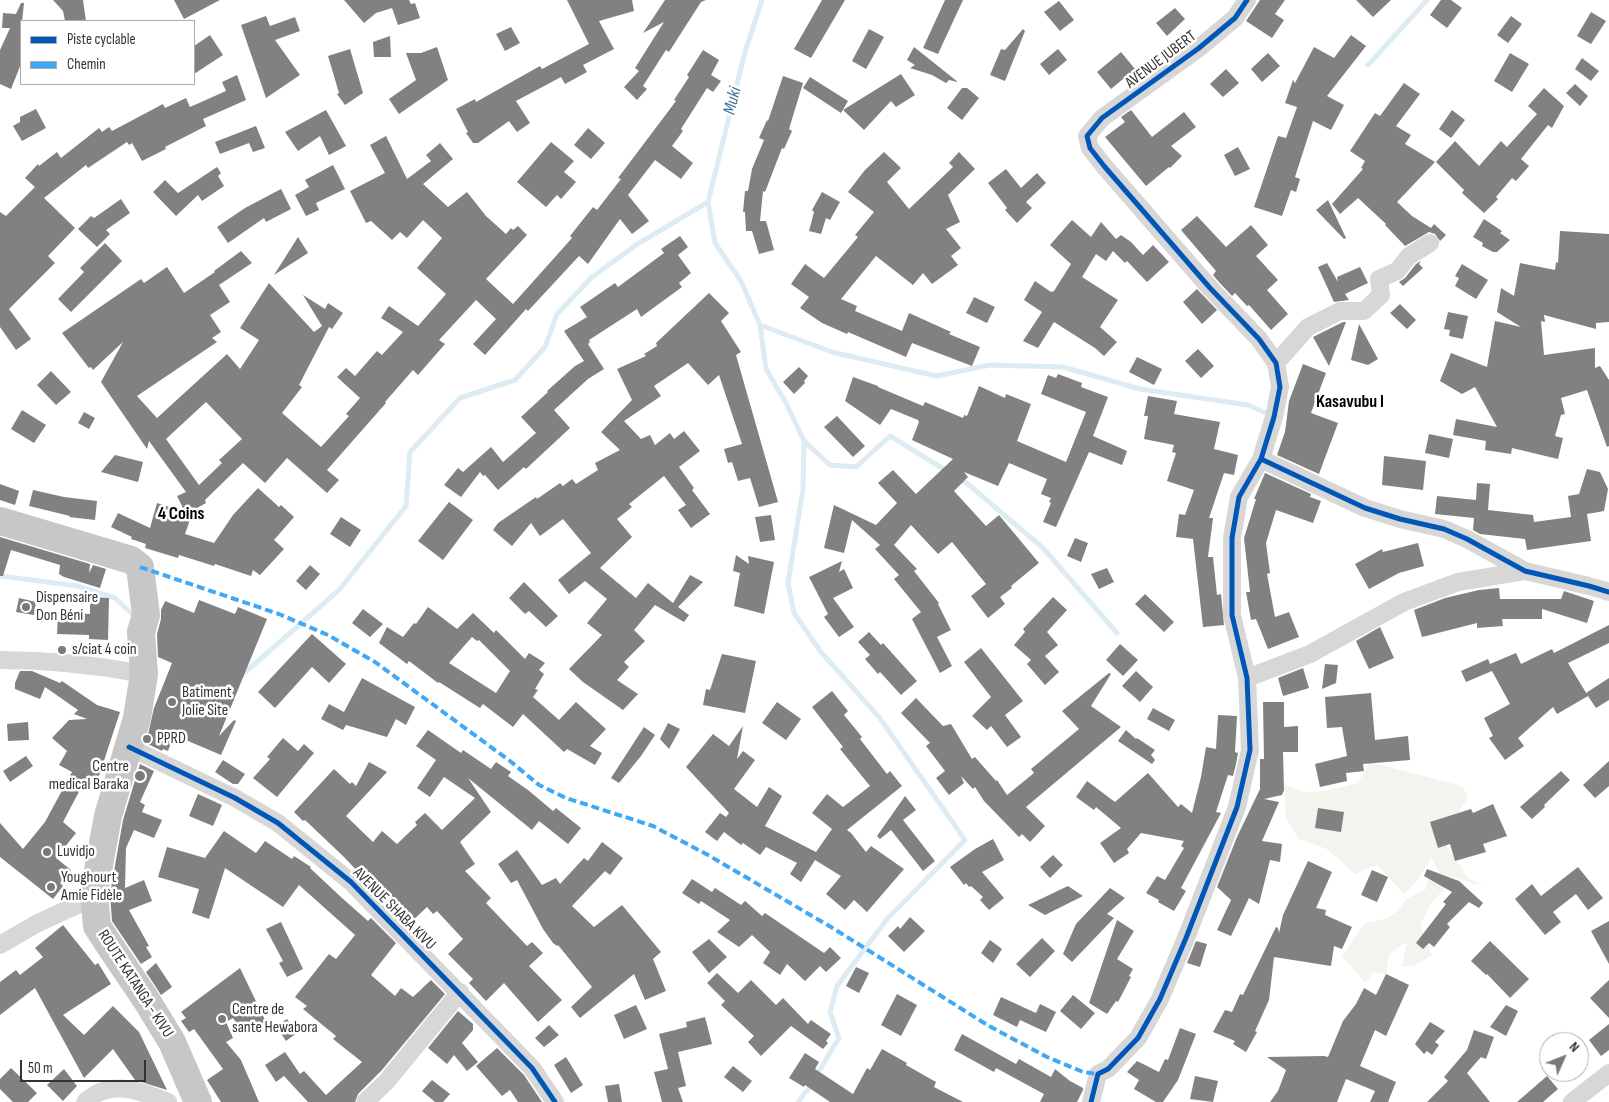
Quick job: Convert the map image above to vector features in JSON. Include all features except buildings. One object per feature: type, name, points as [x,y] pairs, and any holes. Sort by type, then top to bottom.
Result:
[{"type":"highway","name":"ROUTE KATANGA - KIVU","points":[[0,521],[131,560],[140,567],[144,674],[137,718],[108,816],[94,893],[97,926],[172,1042],[198,1102]]},
{"type":"street","name":"AVENUE JUBERT","points":[[1247,0],[1235,18],[1199,48],[1102,118],[1087,136],[1090,148],[1104,166],[1204,281],[1259,339],[1276,363]]},
{"type":"street","points":[[1091,1102],[1098,1074],[1108,1069],[1138,1038],[1160,1000],[1237,807],[1250,750],[1247,678],[1232,616],[1232,538],[1239,497],[1261,459],[1274,417],[1280,387],[1276,363],[1308,327],[1340,311],[1364,311],[1381,295],[1379,279],[1397,271],[1408,256],[1430,243]]},
{"type":"street","points":[[1261,459],[1365,508],[1400,519],[1444,529],[1467,539],[1525,571],[1609,592]]},
{"type":"street","points":[[1247,678],[1310,654],[1404,602],[1458,582],[1525,571]]},
{"type":"street","points":[[0,660],[62,662],[109,667],[144,674]]},
{"type":"street","name":"AVENUE SHABA KIVU","points":[[129,747],[235,798],[278,823],[351,882],[532,1068],[555,1102]]},
{"type":"street","points":[[0,945],[36,924],[79,904],[94,893]]},
{"type":"street","points":[[365,1102],[386,1082],[460,992]]},
{"type":"street","points":[[1572,1102],[1609,1073]]},
{"type":"street","points":[[84,1102],[110,1088],[135,1090],[168,1102]]},
{"type":"shaded area","points":[[1370,762],[1462,786],[1468,797],[1456,817],[1431,822],[1468,878],[1483,886],[1441,874],[1431,858],[1418,880],[1404,894],[1377,865],[1355,874],[1327,849],[1299,839],[1286,818],[1284,784],[1304,792],[1325,791],[1358,783]]},
{"type":"shaded area","points":[[1430,875],[1445,888],[1432,902],[1420,925],[1432,955],[1416,965],[1402,967],[1407,942],[1389,954],[1386,974],[1374,972],[1365,983],[1342,956],[1365,923],[1385,919],[1394,914],[1408,898],[1425,890]]},
{"type":"waterway","name":"Muki","points":[[762,0],[745,52],[708,202],[715,243],[741,281],[760,325],[766,369],[786,403],[804,441],[803,489],[788,583],[794,613],[821,652],[879,717],[965,840],[888,918],[837,986],[830,1012],[839,1038],[809,1088],[798,1102]]},
{"type":"waterway","points":[[1368,65],[1427,0]]},
{"type":"waterway","points":[[241,676],[339,590],[406,506],[410,452],[460,398],[515,380],[545,347],[557,314],[592,277],[636,245],[708,202]]},
{"type":"waterway","points":[[760,325],[832,352],[936,376],[990,365],[1063,367],[1140,389],[1248,405],[1272,416]]},
{"type":"waterway","points":[[804,441],[830,465],[856,467],[890,436],[947,471]]},
{"type":"waterway","points":[[959,478],[1043,548],[1117,633]]},
{"type":"waterway","points":[[0,576],[78,586],[115,598],[136,618]]},
{"type":"marked path","points":[[140,567],[279,614],[328,635],[375,662],[510,761],[539,785],[566,798],[653,826],[708,855],[831,927],[989,1026],[1047,1057],[1083,1072],[1098,1074]]},
{"type":"cycle path","points":[[1091,1102],[1098,1074],[1108,1069],[1138,1038],[1160,999],[1237,807],[1250,750],[1247,678],[1232,615],[1232,538],[1239,497],[1261,459],[1274,417],[1280,387],[1276,363],[1259,339],[1210,288],[1104,166],[1090,148],[1087,136],[1102,118],[1199,48],[1235,18],[1247,0]]},
{"type":"cycle path","points":[[1261,459],[1365,508],[1400,519],[1444,529],[1467,539],[1525,571],[1609,592]]},
{"type":"cycle path","points":[[129,747],[235,798],[278,823],[351,882],[532,1068],[555,1102]]},
{"type":"place","name":"Dispensaire Don Béni","points":[[26,607]]},
{"type":"place","name":"s/ciat 4 coin","points":[[62,650]]},
{"type":"place","name":"Batiment Jolie Site","points":[[172,702]]},
{"type":"place","name":"PPRD","points":[[147,739]]},
{"type":"place","name":"Centre medical Baraka","points":[[140,776]]},
{"type":"place","name":"Luvidjo","points":[[47,852]]},
{"type":"place","name":"Youghourt Amie Fidèle","points":[[51,887]]},
{"type":"place","name":"Centre de sante Hewabora","points":[[222,1019]]},
{"type":"district","name":"Kasavubu I","points":[[1350,402]]},
{"type":"district","name":"4 Coins","points":[[181,514]]}]
